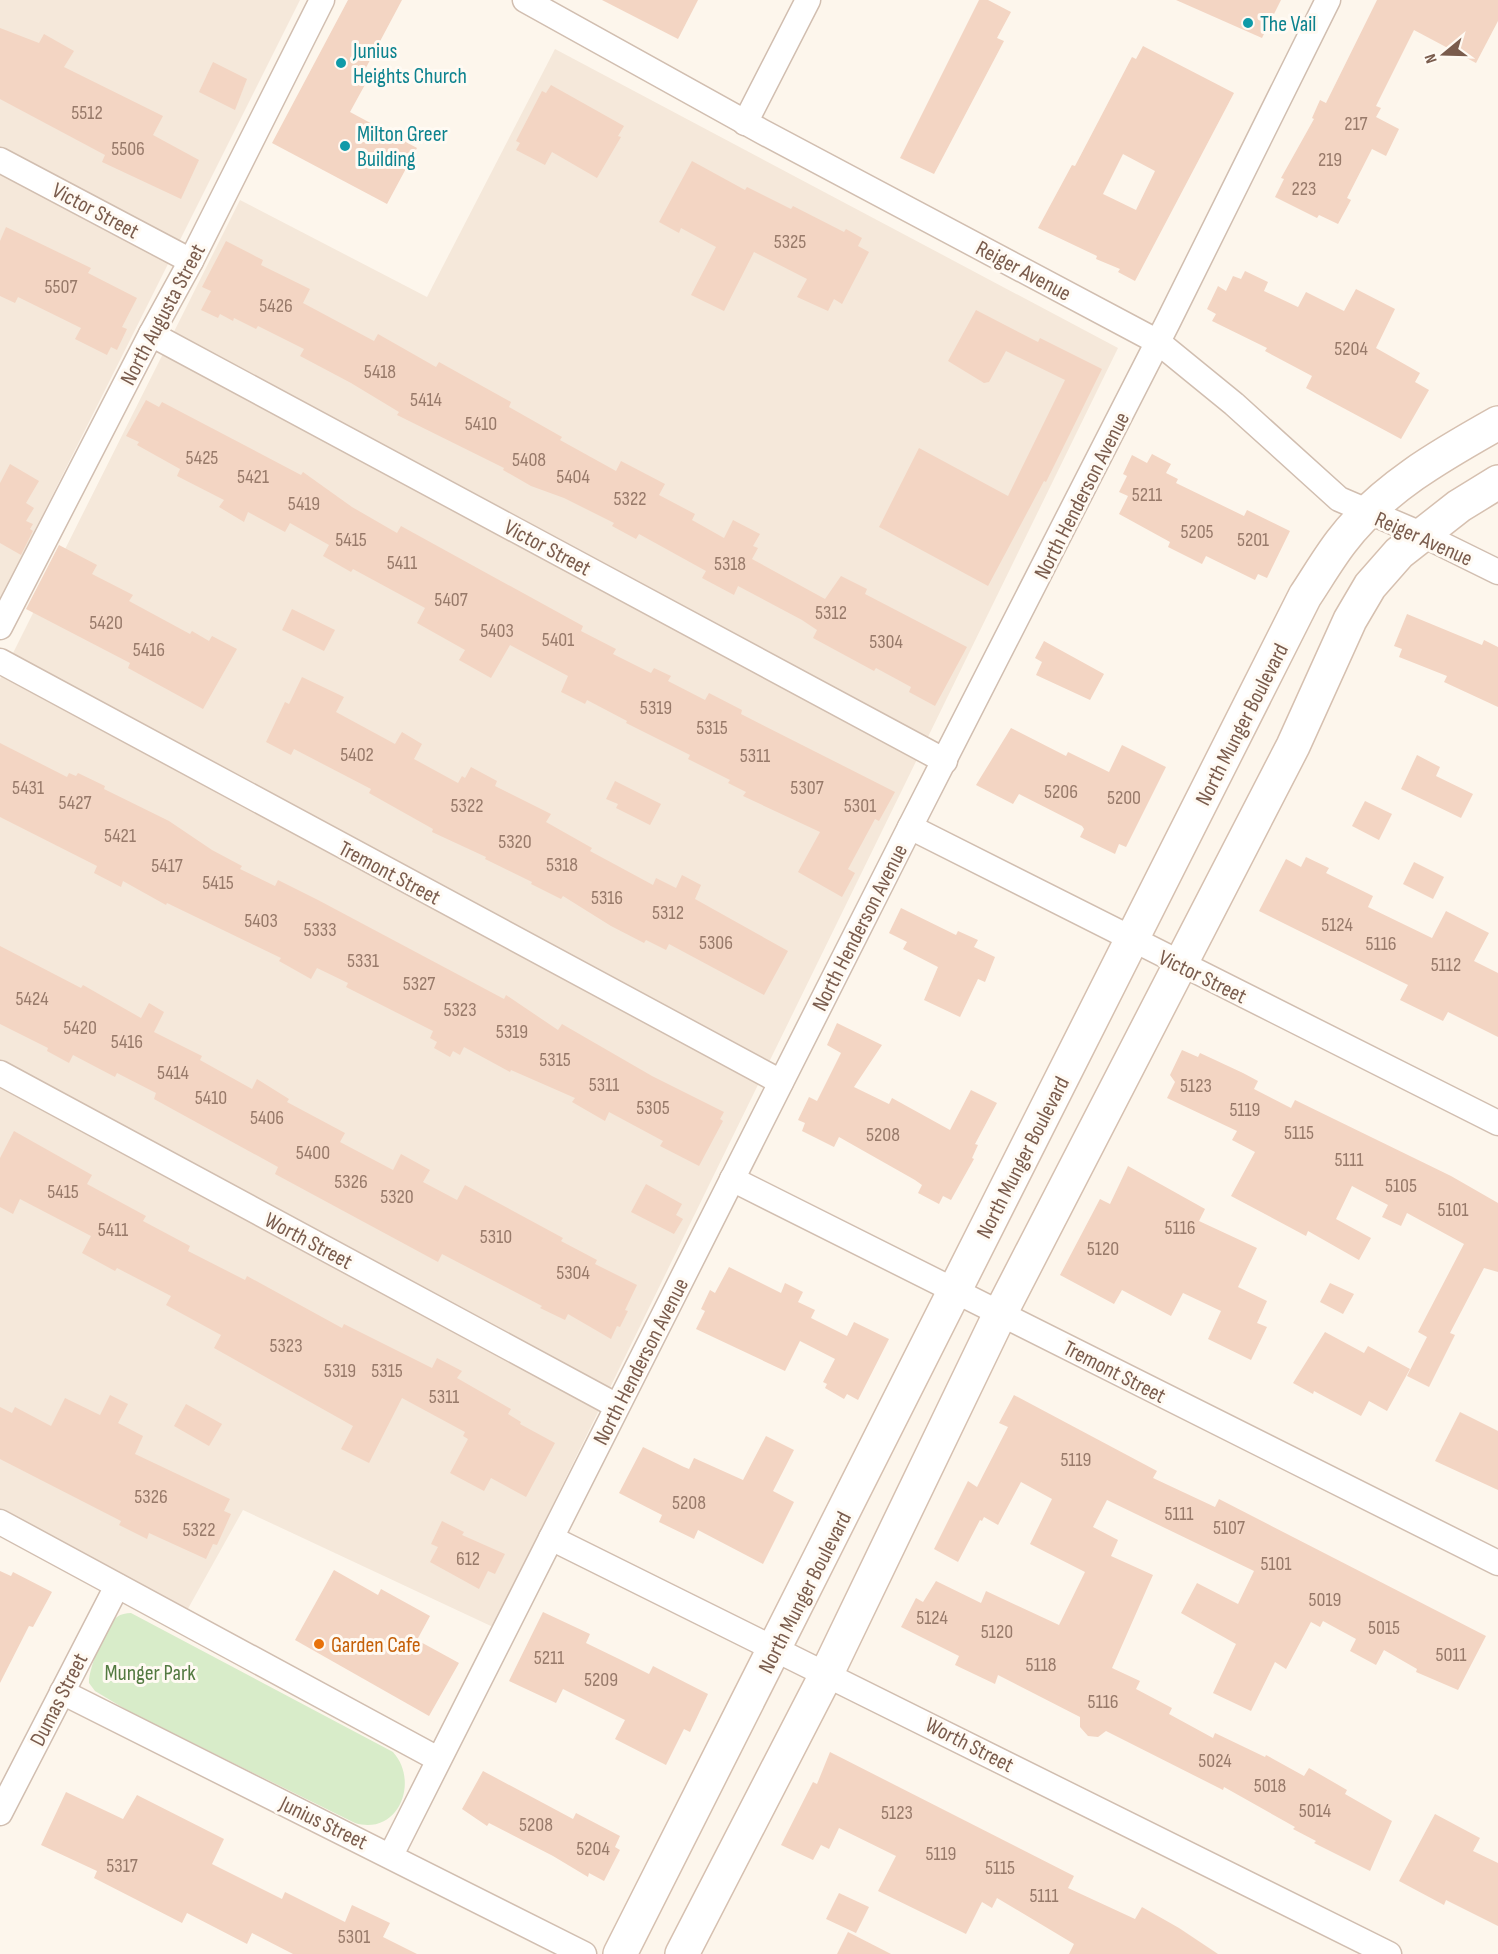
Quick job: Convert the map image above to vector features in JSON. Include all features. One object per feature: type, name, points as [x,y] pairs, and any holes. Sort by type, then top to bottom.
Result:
[{"type":"main road","name":"North Munger Boulevard","points":[[620,1954],[1305,596],[1341,541],[1367,512],[1412,475],[1498,423]]},
{"type":"main road","points":[[682,1954],[827,1673],[1000,1314],[1293,746],[1350,620],[1370,586],[1392,560],[1421,534],[1498,482]]},
{"type":"street","name":"North Augusta Street","points":[[2,618],[151,334],[192,261],[322,0]]},
{"type":"street","name":"Reiger Avenue","points":[[525,0],[745,123],[1158,342],[1234,404],[1339,499],[1421,534],[1498,572]]},
{"type":"street","points":[[745,123],[808,0]]},
{"type":"street","name":"North Henderson Avenue","points":[[391,1855],[910,826],[1158,342],[1328,0]]},
{"type":"street","name":"Victor Street","points":[[0,160],[192,261]]},
{"type":"street","name":"Victor Street","points":[[151,334],[945,761]]},
{"type":"street","name":"Tremont Street","points":[[0,661],[781,1082]]},
{"type":"street","name":"Victor Street","points":[[910,826],[1180,965],[1498,1123]]},
{"type":"street","name":"Worth Street","points":[[0,1073],[617,1406]]},
{"type":"street","name":"Tremont Street","points":[[732,1179],[1498,1563]]},
{"type":"street","points":[[0,1522],[438,1759]]},
{"type":"street","name":"Worth Street","points":[[551,1538],[827,1673],[1389,1954]]},
{"type":"street","name":"Dumas Street","points":[[0,1813],[117,1586]]},
{"type":"street","name":"Junius Street","points":[[62,1692],[391,1855],[584,1954]]},
{"type":"shaded area","points":[[0,0],[300,0],[0,600]]},
{"type":"shaded area","points":[[555,49],[1118,348],[493,1627],[243,1510],[185,1614],[0,1512],[0,679],[240,200],[427,297]]},
{"type":"green space","name":"Munger Park","points":[[131,1613],[393,1752],[401,1764],[404,1791],[400,1804],[393,1814],[383,1822],[370,1825],[355,1823],[130,1712],[95,1691],[89,1683],[89,1677],[103,1638],[117,1617]]},
{"type":"building","points":[[348,0],[402,0],[361,77],[367,81],[350,112],[417,148],[387,204],[272,143]]},
{"type":"building","points":[[602,0],[698,0],[678,39]]},
{"type":"building","points":[[979,0],[988,0],[1011,12],[997,38],[1004,41],[934,174],[900,158]]},
{"type":"building","name":"The Vail","points":[[1176,0],[1281,0],[1262,38]]},
{"type":"building","points":[[1377,0],[1498,0],[1498,21],[1476,63],[1414,30],[1376,106],[1381,108],[1376,117],[1399,129],[1386,156],[1372,149],[1347,198],[1351,200],[1338,224],[1319,215],[1317,218],[1275,197],[1284,179],[1281,178],[1314,119],[1312,118],[1320,100],[1326,103]]},
{"type":"building","points":[[0,28],[39,43],[44,34],[74,51],[64,67],[163,116],[153,135],[199,160],[181,199],[102,162],[105,155],[0,99]]},
{"type":"building","points":[[1143,46],[1234,93],[1135,281],[1118,272],[1120,269],[1096,259],[1097,256],[1038,228],[1072,165],[1075,166],[1132,57],[1136,59]],"holes":[[[1123,154],[1155,171],[1136,210],[1103,194]]]},
{"type":"building","points":[[213,62],[247,79],[235,110],[199,92]]},
{"type":"building","points":[[551,85],[624,126],[618,136],[621,137],[597,178],[552,152],[545,165],[516,150],[520,143],[516,141],[542,91],[546,93]]},
{"type":"building","points":[[692,161],[745,190],[747,187],[791,209],[793,206],[844,232],[846,229],[862,238],[858,246],[869,252],[842,304],[834,299],[828,311],[797,297],[807,279],[754,252],[724,311],[691,295],[716,247],[681,228],[679,233],[659,222]]},
{"type":"building","points":[[6,227],[91,268],[88,273],[137,298],[122,327],[127,329],[117,350],[111,347],[107,355],[75,339],[81,328],[18,297],[15,303],[0,296],[0,241]]},
{"type":"building","points":[[226,241],[263,260],[261,265],[310,289],[303,303],[374,341],[378,334],[436,367],[439,362],[511,402],[509,407],[562,437],[560,440],[616,471],[621,461],[665,484],[659,495],[695,514],[692,520],[724,538],[733,520],[760,534],[753,546],[758,548],[752,559],[825,599],[841,576],[867,589],[865,594],[967,647],[935,706],[909,692],[911,687],[876,668],[874,671],[813,638],[817,630],[802,620],[738,586],[734,595],[702,578],[706,571],[639,534],[636,539],[612,526],[614,523],[564,498],[531,486],[503,470],[504,468],[397,415],[399,412],[300,356],[304,349],[258,326],[256,329],[234,318],[233,321],[220,314],[218,318],[201,310],[211,291],[202,287]]},
{"type":"building","points":[[1245,271],[1268,282],[1264,291],[1298,307],[1306,292],[1344,311],[1356,289],[1395,309],[1376,348],[1420,373],[1415,382],[1429,390],[1401,439],[1306,388],[1312,376],[1265,351],[1267,348],[1212,321],[1216,314],[1207,309],[1218,286],[1226,291],[1233,276],[1241,279]]},
{"type":"building","points":[[976,310],[1038,342],[1040,338],[1102,369],[1046,482],[1044,481],[988,586],[879,527],[919,448],[1008,496],[1065,380],[1006,351],[989,382],[984,383],[948,361]]},
{"type":"building","points":[[146,400],[159,407],[162,402],[301,475],[303,472],[352,507],[397,533],[401,526],[583,626],[581,631],[616,649],[613,654],[651,673],[654,668],[671,676],[668,681],[705,700],[709,693],[742,710],[741,714],[895,792],[879,821],[875,819],[848,869],[855,873],[842,897],[798,872],[820,832],[743,796],[746,792],[728,783],[730,780],[688,759],[690,755],[626,723],[627,721],[587,700],[585,704],[561,692],[568,676],[510,645],[491,678],[459,660],[465,650],[417,623],[425,608],[353,569],[351,572],[323,556],[329,545],[290,523],[285,532],[248,512],[244,522],[219,507],[224,500],[177,476],[180,469],[137,445],[139,442],[126,436]]},
{"type":"building","points":[[1152,454],[1171,464],[1166,473],[1178,479],[1176,483],[1244,516],[1247,510],[1290,531],[1267,578],[1258,574],[1255,580],[1206,556],[1202,564],[1168,547],[1170,542],[1119,514],[1128,496],[1119,492],[1127,476],[1123,474],[1132,455],[1147,463]]},
{"type":"building","points":[[10,464],[39,481],[26,503],[34,508],[26,521],[33,524],[30,529],[33,531],[21,555],[0,543],[0,483]]},
{"type":"building","points":[[59,545],[97,565],[92,574],[133,595],[129,601],[190,634],[192,631],[209,641],[212,636],[237,649],[203,709],[128,668],[130,663],[26,609]]},
{"type":"building","points":[[292,609],[335,630],[324,651],[282,630]]},
{"type":"building","points":[[1407,614],[1482,645],[1484,640],[1498,647],[1498,707],[1444,682],[1447,676],[1399,657],[1402,649],[1394,646]]},
{"type":"building","points":[[1044,641],[1104,674],[1090,700],[1036,675],[1042,662],[1035,658]]},
{"type":"building","points":[[302,677],[344,697],[336,712],[395,744],[402,732],[422,744],[414,759],[458,783],[462,776],[465,778],[471,767],[497,781],[495,786],[551,814],[546,822],[592,848],[590,851],[653,885],[656,878],[676,888],[682,875],[701,885],[695,899],[788,951],[764,995],[669,944],[666,950],[646,940],[644,943],[611,926],[563,896],[561,899],[485,859],[486,857],[432,832],[433,829],[369,793],[371,789],[294,749],[291,755],[266,742],[285,702],[289,704]]},
{"type":"building","points":[[1011,728],[1066,756],[1068,752],[1109,772],[1122,745],[1166,767],[1126,847],[1119,844],[1115,854],[1080,837],[1084,829],[1082,826],[1019,794],[1013,804],[976,785]]},
{"type":"building","points":[[0,743],[67,777],[69,773],[76,776],[78,773],[105,786],[104,789],[169,821],[212,850],[242,866],[240,869],[275,886],[278,880],[318,900],[504,999],[506,995],[558,1030],[562,1024],[652,1076],[724,1112],[720,1119],[723,1121],[699,1166],[660,1146],[663,1141],[609,1112],[605,1121],[572,1102],[575,1098],[511,1070],[510,1072],[464,1047],[460,1055],[453,1051],[450,1057],[434,1048],[437,1042],[430,1038],[433,1031],[346,987],[348,983],[317,968],[311,979],[279,961],[281,958],[167,903],[166,905],[123,881],[121,887],[94,873],[97,866],[0,817]]},
{"type":"building","points":[[1417,755],[1440,767],[1436,776],[1473,794],[1461,818],[1401,789]]},
{"type":"building","points":[[615,781],[661,804],[650,825],[616,808],[618,804],[606,799]]},
{"type":"building","points":[[1365,801],[1392,814],[1379,840],[1352,826]]},
{"type":"building","points":[[1306,857],[1329,868],[1326,873],[1373,896],[1368,907],[1432,938],[1446,911],[1489,933],[1474,961],[1498,973],[1498,1037],[1448,1012],[1443,1021],[1400,1000],[1408,985],[1259,911],[1286,859],[1301,867]]},
{"type":"building","points":[[1414,862],[1444,877],[1433,899],[1403,884]]},
{"type":"building","points":[[901,908],[956,935],[958,931],[978,940],[974,947],[995,957],[985,982],[978,979],[960,1017],[924,1000],[938,967],[903,949],[907,942],[889,933]]},
{"type":"building","points":[[0,946],[81,988],[83,985],[141,1018],[149,1003],[164,1012],[154,1032],[202,1056],[200,1060],[252,1089],[257,1079],[289,1099],[287,1102],[345,1133],[340,1142],[393,1170],[401,1154],[430,1170],[423,1182],[457,1200],[465,1185],[563,1238],[561,1241],[597,1260],[595,1264],[637,1285],[620,1327],[617,1326],[611,1339],[568,1314],[565,1320],[540,1308],[542,1306],[442,1254],[438,1262],[275,1174],[278,1167],[154,1099],[156,1093],[117,1073],[115,1077],[73,1055],[69,1063],[47,1051],[48,1048],[0,1024]]},
{"type":"building","points":[[837,1023],[882,1045],[854,1087],[889,1104],[892,1098],[950,1130],[971,1090],[997,1103],[975,1144],[978,1145],[972,1158],[974,1159],[951,1200],[943,1196],[939,1204],[918,1193],[922,1185],[915,1180],[839,1137],[834,1147],[802,1131],[805,1123],[798,1120],[809,1097],[817,1101],[841,1053],[827,1045]]},
{"type":"building","points":[[1182,1050],[1198,1057],[1200,1053],[1243,1073],[1258,1081],[1254,1089],[1291,1108],[1295,1100],[1451,1176],[1498,1203],[1498,1272],[1484,1268],[1450,1333],[1455,1335],[1429,1387],[1407,1376],[1427,1337],[1418,1332],[1464,1244],[1407,1213],[1401,1226],[1382,1217],[1388,1205],[1352,1186],[1336,1219],[1371,1238],[1359,1260],[1308,1231],[1306,1236],[1231,1196],[1255,1152],[1232,1140],[1237,1131],[1167,1098],[1175,1082],[1170,1075]]},
{"type":"building","points":[[14,1131],[92,1175],[87,1184],[146,1216],[143,1221],[190,1246],[188,1251],[245,1280],[247,1276],[342,1328],[344,1324],[432,1368],[437,1358],[462,1371],[457,1378],[511,1409],[508,1414],[521,1422],[520,1424],[555,1443],[526,1497],[491,1478],[484,1491],[450,1473],[468,1439],[463,1436],[465,1432],[402,1398],[369,1463],[341,1449],[353,1426],[214,1348],[221,1335],[166,1305],[171,1296],[117,1268],[115,1271],[82,1253],[91,1236],[20,1199],[13,1214],[0,1207],[0,1158]]},
{"type":"building","points":[[1128,1166],[1205,1209],[1199,1221],[1257,1248],[1238,1287],[1267,1301],[1257,1323],[1267,1327],[1251,1360],[1208,1339],[1221,1311],[1183,1293],[1171,1316],[1122,1290],[1114,1304],[1060,1275],[1100,1199],[1110,1204]]},
{"type":"building","points":[[646,1184],[682,1204],[676,1215],[683,1219],[674,1234],[631,1212]]},
{"type":"building","points":[[729,1267],[781,1293],[785,1283],[803,1292],[798,1302],[815,1310],[811,1318],[847,1336],[854,1322],[889,1339],[858,1400],[847,1394],[844,1399],[825,1388],[827,1384],[823,1382],[835,1359],[800,1341],[785,1371],[696,1329],[705,1311],[701,1309],[710,1290],[715,1293]]},
{"type":"building","points":[[1330,1283],[1354,1294],[1343,1314],[1320,1302]]},
{"type":"building","points":[[1325,1332],[1364,1353],[1368,1346],[1410,1369],[1387,1411],[1369,1401],[1361,1416],[1314,1391],[1313,1394],[1293,1383]]},
{"type":"building","points":[[110,1395],[128,1404],[118,1423],[143,1436],[135,1454],[230,1499],[224,1511],[231,1514],[217,1545],[213,1544],[206,1559],[149,1533],[147,1539],[119,1525],[121,1521],[0,1459],[0,1407],[12,1413],[15,1407],[51,1426],[65,1398],[100,1415]]},
{"type":"building","points":[[1014,1395],[1157,1471],[1153,1478],[1215,1507],[1219,1499],[1486,1636],[1458,1690],[1416,1672],[1417,1669],[1384,1650],[1376,1665],[1350,1651],[1356,1639],[1323,1621],[1320,1627],[1311,1622],[1286,1669],[1275,1662],[1251,1711],[1213,1693],[1236,1644],[1181,1613],[1197,1583],[1238,1604],[1254,1571],[1107,1500],[1093,1527],[1118,1540],[1111,1556],[1153,1575],[1112,1668],[1140,1681],[1136,1689],[1172,1708],[1169,1714],[1213,1738],[1215,1733],[1265,1757],[1266,1755],[1304,1776],[1309,1768],[1347,1790],[1345,1794],[1392,1821],[1370,1871],[1314,1843],[1316,1841],[1293,1829],[1295,1827],[1224,1787],[1223,1790],[1106,1731],[1098,1737],[1088,1736],[1080,1727],[1080,1717],[998,1675],[995,1684],[955,1665],[959,1656],[901,1627],[916,1598],[923,1602],[936,1581],[981,1603],[986,1591],[1059,1625],[1085,1572],[1030,1544],[1052,1499],[1021,1482],[998,1525],[984,1517],[982,1521],[980,1520],[958,1562],[934,1549],[968,1481],[977,1487],[1008,1427],[999,1423]]},
{"type":"building","points":[[186,1404],[222,1424],[209,1446],[174,1426]]},
{"type":"building","points":[[1460,1412],[1498,1431],[1498,1490],[1435,1461]]},
{"type":"building","points":[[766,1436],[794,1450],[773,1491],[794,1502],[763,1564],[698,1530],[694,1539],[659,1522],[662,1515],[619,1493],[643,1447],[689,1469],[694,1458],[743,1480]]},
{"type":"building","points":[[442,1521],[464,1532],[462,1535],[505,1554],[495,1574],[488,1571],[479,1589],[430,1562],[438,1547],[431,1544]]},
{"type":"building","points":[[334,1570],[378,1595],[381,1589],[430,1616],[417,1640],[459,1663],[429,1716],[295,1640]]},
{"type":"building","points":[[0,1571],[11,1576],[13,1572],[52,1592],[33,1627],[29,1626],[0,1683]]},
{"type":"building","points":[[543,1612],[590,1634],[586,1643],[649,1674],[653,1666],[708,1694],[690,1732],[684,1729],[666,1765],[615,1739],[625,1720],[563,1689],[556,1703],[509,1681]]},
{"type":"building","points":[[830,1752],[1074,1876],[1068,1888],[1135,1919],[1142,1907],[1218,1954],[1069,1954],[1074,1944],[997,1898],[992,1908],[982,1902],[966,1934],[878,1891],[896,1856],[839,1828],[829,1849],[821,1845],[813,1860],[781,1845],[813,1782],[817,1784]]},
{"type":"building","points":[[483,1771],[573,1819],[576,1813],[620,1836],[615,1847],[620,1850],[604,1881],[589,1873],[588,1877],[489,1823],[487,1826],[462,1809]]},
{"type":"building","points":[[66,1792],[123,1819],[137,1795],[224,1839],[212,1864],[282,1899],[285,1892],[345,1922],[352,1905],[390,1923],[383,1937],[417,1954],[293,1954],[252,1933],[247,1944],[187,1913],[182,1923],[94,1878],[97,1871],[41,1845]]},
{"type":"building","points":[[1435,1814],[1480,1838],[1473,1851],[1498,1863],[1498,1926],[1446,1900],[1444,1905],[1399,1881]]},
{"type":"building","points":[[839,1893],[869,1907],[856,1933],[826,1919]]},
{"type":"building","points":[[848,1932],[891,1954],[837,1954]]},
{"type":"place","name":"The Vail","points":[[1248,23]]},
{"type":"place","name":"Junius Heights Church","points":[[341,63]]},
{"type":"place","name":"Milton Greer Building","points":[[345,146]]},
{"type":"place","name":"Garden Cafe","points":[[319,1644]]}]
